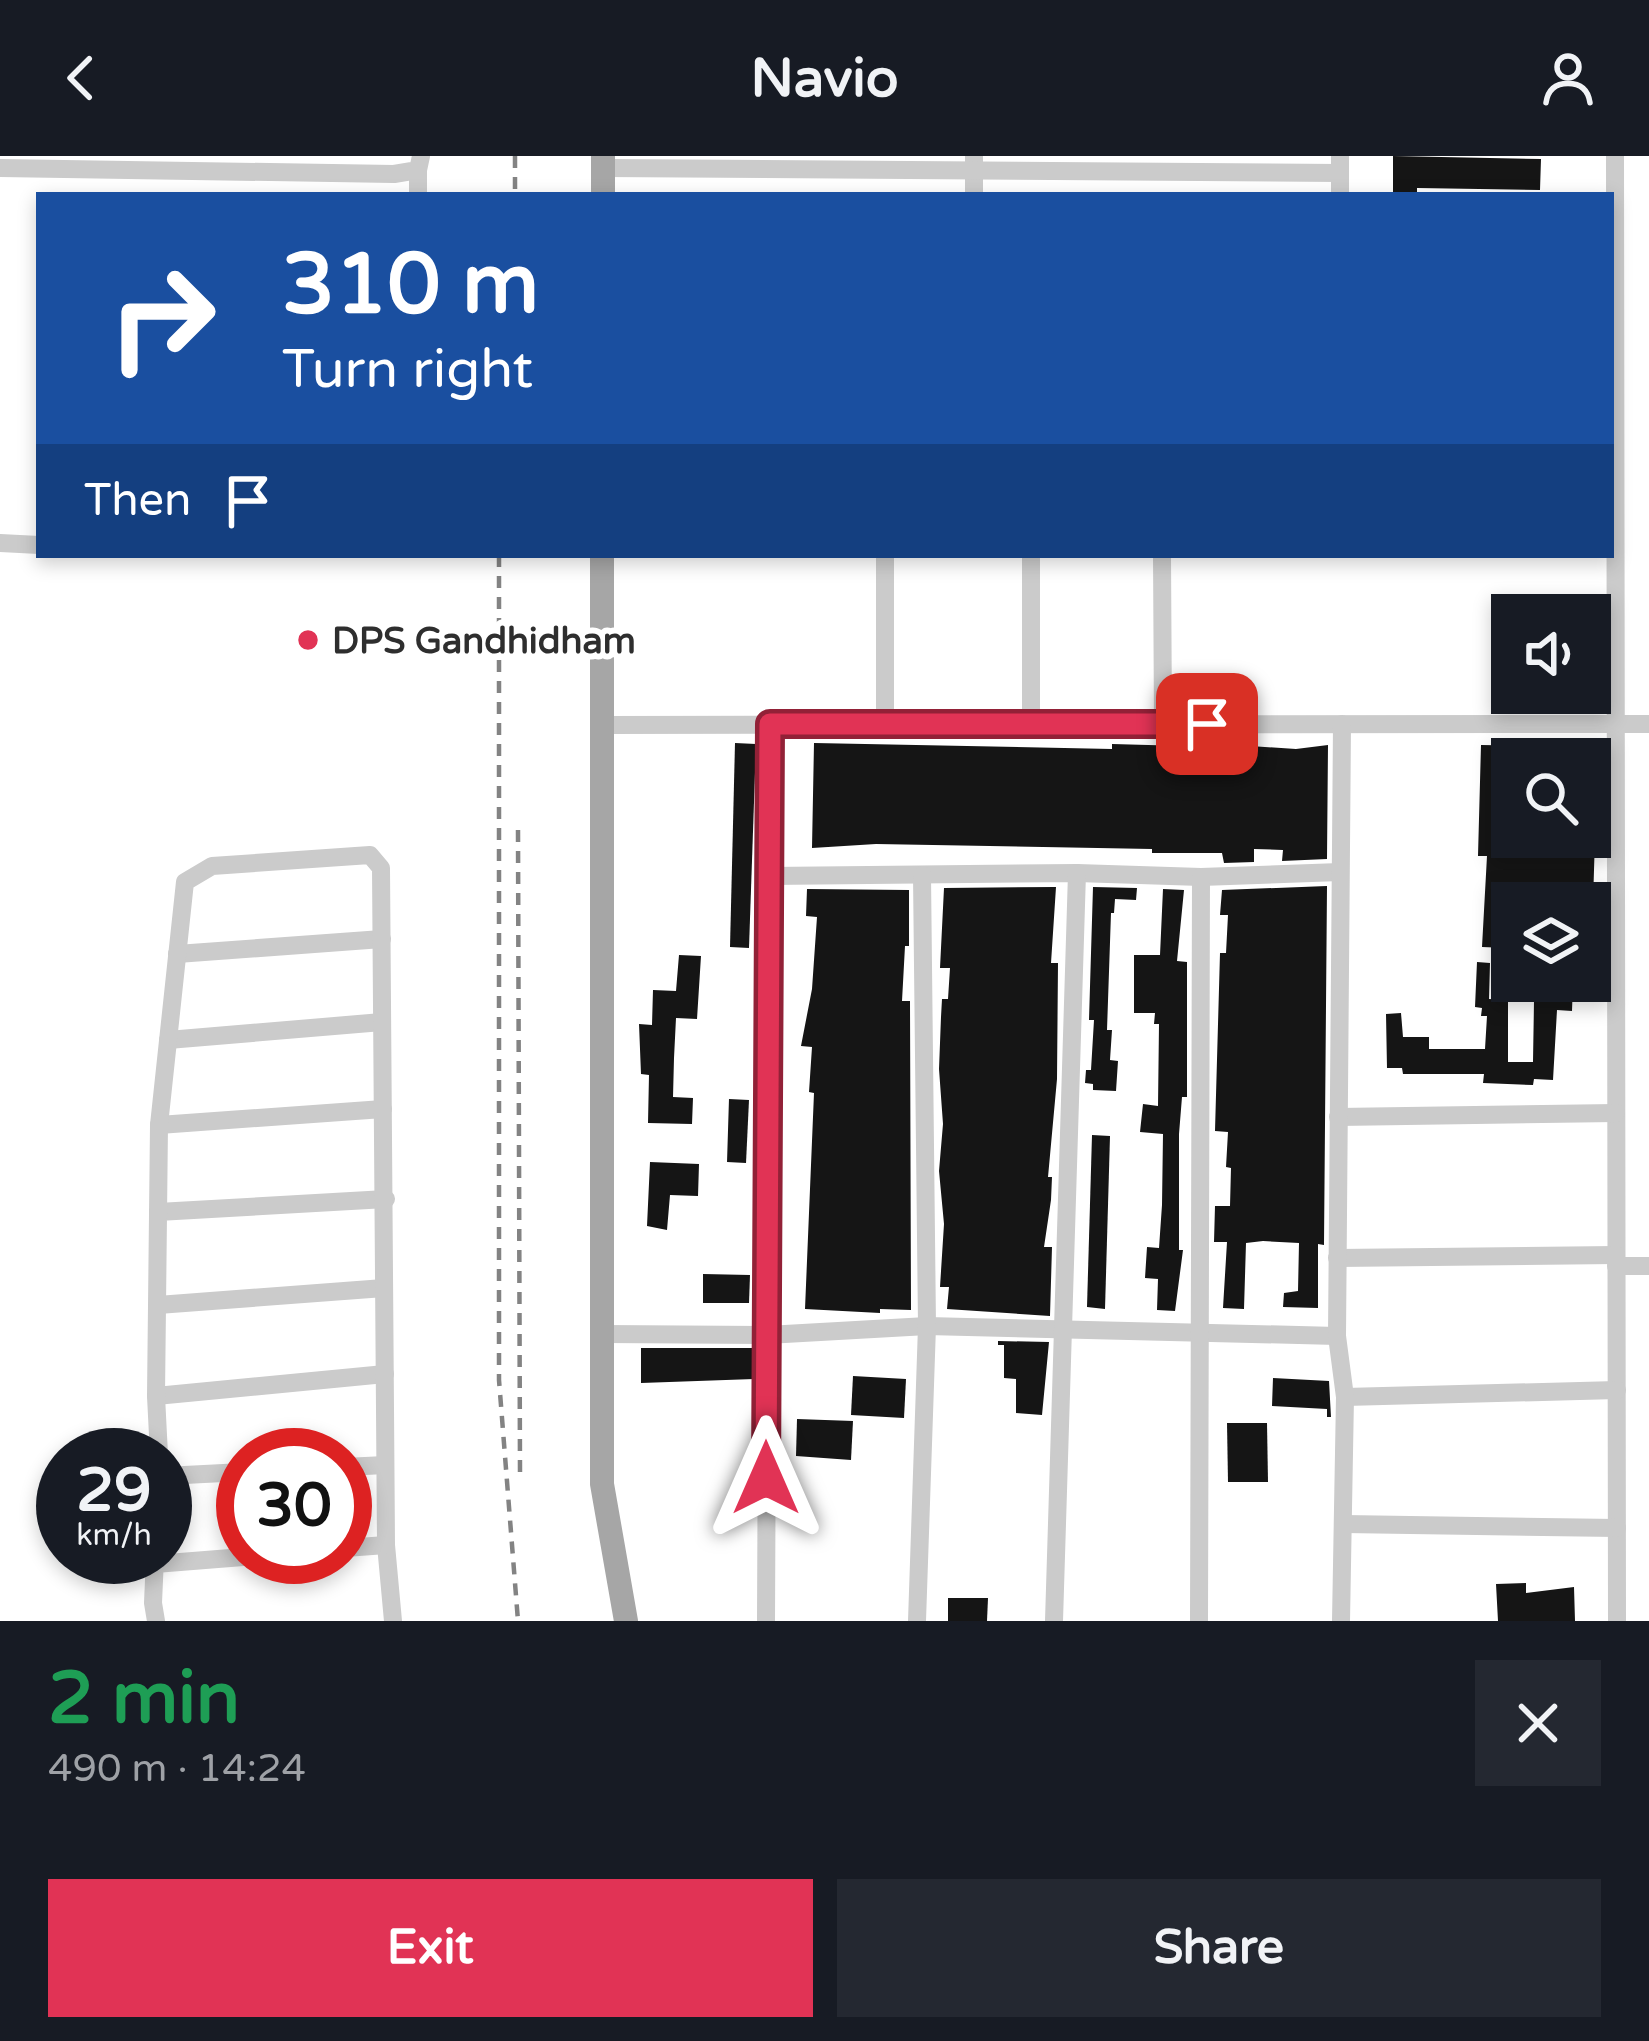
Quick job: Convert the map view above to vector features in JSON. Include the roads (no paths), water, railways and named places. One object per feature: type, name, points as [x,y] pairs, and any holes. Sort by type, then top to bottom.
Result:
[{"type":"main road","points":[[602,558],[602,1484],[626,1621]]},
{"type":"street","points":[[1616,156],[1617,1621]]},
{"type":"street","points":[[603,162],[1340,164]]},
{"type":"street","points":[[0,168],[394,174],[419,163]]},
{"type":"street","points":[[0,543],[36,545]]},
{"type":"street","points":[[885,558],[885,724]]},
{"type":"street","points":[[1031,558],[1031,724]]},
{"type":"street","points":[[1162,558],[1162,724]]},
{"type":"street","points":[[602,724],[1649,724]]},
{"type":"street","points":[[766,1621],[770,724]]},
{"type":"street","points":[[1341,1621],[1345,1397],[1336,1336],[1342,724]]},
{"type":"street","points":[[158,1428],[159,1125],[185,882],[212,866],[370,854],[381,868],[386,1545],[393,1621]]},
{"type":"street","points":[[770,876],[1077,873],[1201,877],[1340,872]]},
{"type":"street","points":[[1054,1621],[1077,873]]},
{"type":"street","points":[[917,1621],[927,1325],[922,875]]},
{"type":"street","points":[[1199,1621],[1201,877]]},
{"type":"street","points":[[177,954],[382,939]]},
{"type":"street","points":[[168,1040],[382,1022]]},
{"type":"street","points":[[159,1125],[383,1109]]},
{"type":"street","points":[[1338,1117],[1616,1113]]},
{"type":"street","points":[[158,1212],[386,1199]]},
{"type":"street","points":[[1337,1258],[1616,1261],[1649,1266]]},
{"type":"street","points":[[158,1305],[384,1288]]},
{"type":"street","points":[[602,1334],[767,1335],[927,1325],[1336,1336]]},
{"type":"street","points":[[156,1396],[385,1374]]},
{"type":"street","points":[[1345,1397],[1617,1390]]},
{"type":"street","points":[[372,1466],[386,1465]]},
{"type":"street","points":[[1344,1524],[1617,1528]]},
{"type":"street","points":[[372,1546],[386,1545]]},
{"type":"street","points":[[154,1584],[156,1621]]},
{"type":"railway","points":[[515,156],[515,192]]},
{"type":"railway","points":[[499,558],[499,1380],[518,1621]]},
{"type":"railway","points":[[518,830],[520,1472]]},
{"type":"place","name":"DPS Gandhidham","points":[[308,640]]}]
